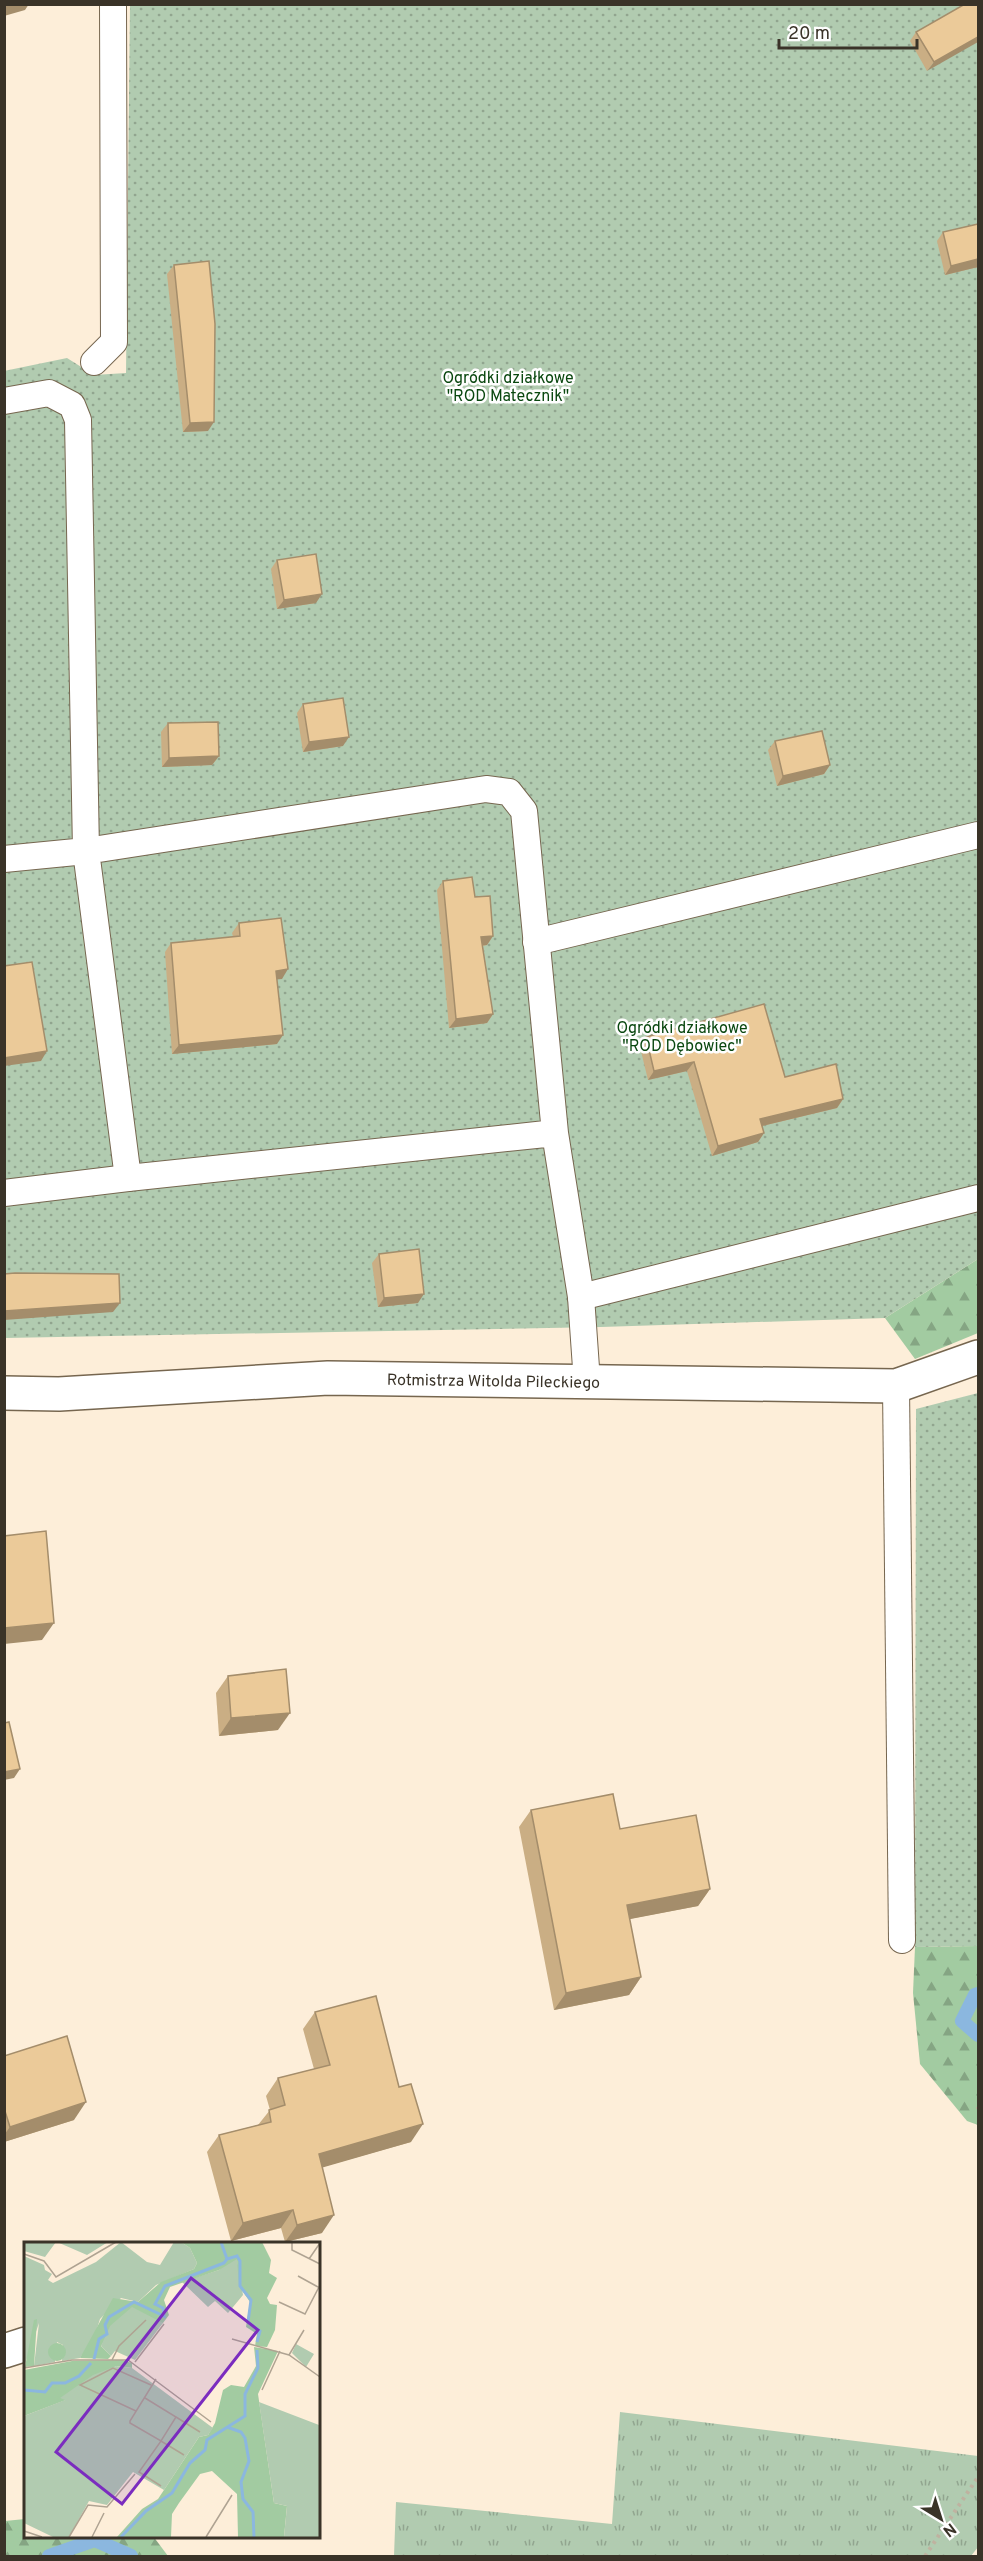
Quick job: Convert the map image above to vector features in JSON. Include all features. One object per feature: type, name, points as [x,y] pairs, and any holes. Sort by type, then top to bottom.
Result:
[{"type":"street","name":"Rotmistrza Witolda Pileckiego","points":[[4,1393],[59,1394],[328,1378],[896,1386],[978,1357]]},
{"type":"street","points":[[4,2351],[24,2345]]},
{"type":"lane","points":[[94,362],[114,342],[113,4]]},
{"type":"lane","points":[[4,401],[49,393],[72,405],[78,420],[86,851],[128,1178]]},
{"type":"lane","points":[[4,859],[86,851],[486,789],[509,792],[524,811],[555,1132],[581,1297],[587,1382]]},
{"type":"lane","points":[[537,942],[978,835]]},
{"type":"lane","points":[[4,1193],[555,1132]]},
{"type":"lane","points":[[581,1297],[978,1198]]},
{"type":"lane","points":[[896,1386],[902,1940]]},
{"type":"path","points":[[925,2556],[978,2477]]},
{"type":"green space","points":[[130,5],[978,5],[978,1259],[885,1318],[601,1327],[5,1338],[4,371],[67,358],[94,375],[126,373]]},
{"type":"green space","points":[[978,1259],[978,1333],[915,1359],[885,1318]]},
{"type":"green space","points":[[978,1393],[978,1946],[915,1947],[916,1409]]},
{"type":"green space","points":[[978,1946],[978,2125],[967,2121],[920,2064],[913,1993],[915,1947]]},
{"type":"green space","points":[[620,2412],[978,2456],[978,2547],[971,2556],[394,2556],[396,2502],[612,2524]]},
{"type":"green space","points":[[24,2519],[24,2537],[154,2537],[168,2556],[5,2556],[5,2521]]},
{"type":"building","points":[[965,4],[978,4],[978,37],[934,62],[916,32]]},
{"type":"building","points":[[978,224],[978,259],[951,266],[943,232]]},
{"type":"building","points":[[209,261],[215,324],[214,422],[190,423],[174,265]]},
{"type":"building","points":[[316,554],[322,594],[284,600],[277,560]]},
{"type":"building","points":[[343,698],[349,737],[309,742],[303,704]]},
{"type":"building","points":[[218,722],[219,756],[169,758],[168,723]]},
{"type":"building","points":[[822,731],[830,765],[783,776],[775,741]]},
{"type":"building","points":[[472,877],[475,897],[490,896],[493,936],[481,937],[493,1014],[456,1019],[443,881]]},
{"type":"building","points":[[281,918],[288,969],[276,971],[283,1035],[179,1045],[171,943],[240,936],[239,923]]},
{"type":"building","points":[[32,962],[47,1051],[4,1058],[4,966]]},
{"type":"building","points":[[764,1004],[785,1077],[836,1064],[843,1099],[760,1119],[764,1133],[718,1146],[694,1062],[654,1071],[646,1037]]},
{"type":"building","points":[[419,1249],[424,1294],[384,1298],[379,1254]]},
{"type":"building","points":[[4,1274],[119,1274],[120,1303],[4,1311]]},
{"type":"building","points":[[46,1531],[54,1623],[4,1628],[4,1536]]},
{"type":"building","points":[[286,1669],[290,1713],[231,1718],[228,1676]]},
{"type":"building","points":[[9,1722],[20,1769],[4,1772],[4,1723]]},
{"type":"building","points":[[613,1794],[620,1829],[696,1815],[710,1889],[627,1905],[641,1977],[566,1993],[531,1810]]},
{"type":"building","points":[[376,1996],[399,2087],[411,2084],[423,2124],[319,2154],[334,2215],[297,2225],[293,2210],[243,2223],[219,2135],[271,2122],[269,2110],[285,2105],[278,2078],[330,2065],[315,2012]]},
{"type":"building","points":[[67,2036],[86,2102],[10,2127],[4,2108],[4,2056]]},
{"type":"waterway","points":[[978,1994],[975,1995],[962,2021],[978,2035]]},
{"type":"waterway","points":[[49,2556],[95,2540],[131,2556]]},
{"type":"park label","name":"Ogródki działkowe \"ROD Matecznik\"","points":[[508,386]]},
{"type":"park label","name":"Ogródki działkowe \"ROD Dębowiec\"","points":[[682,1036]]}]
